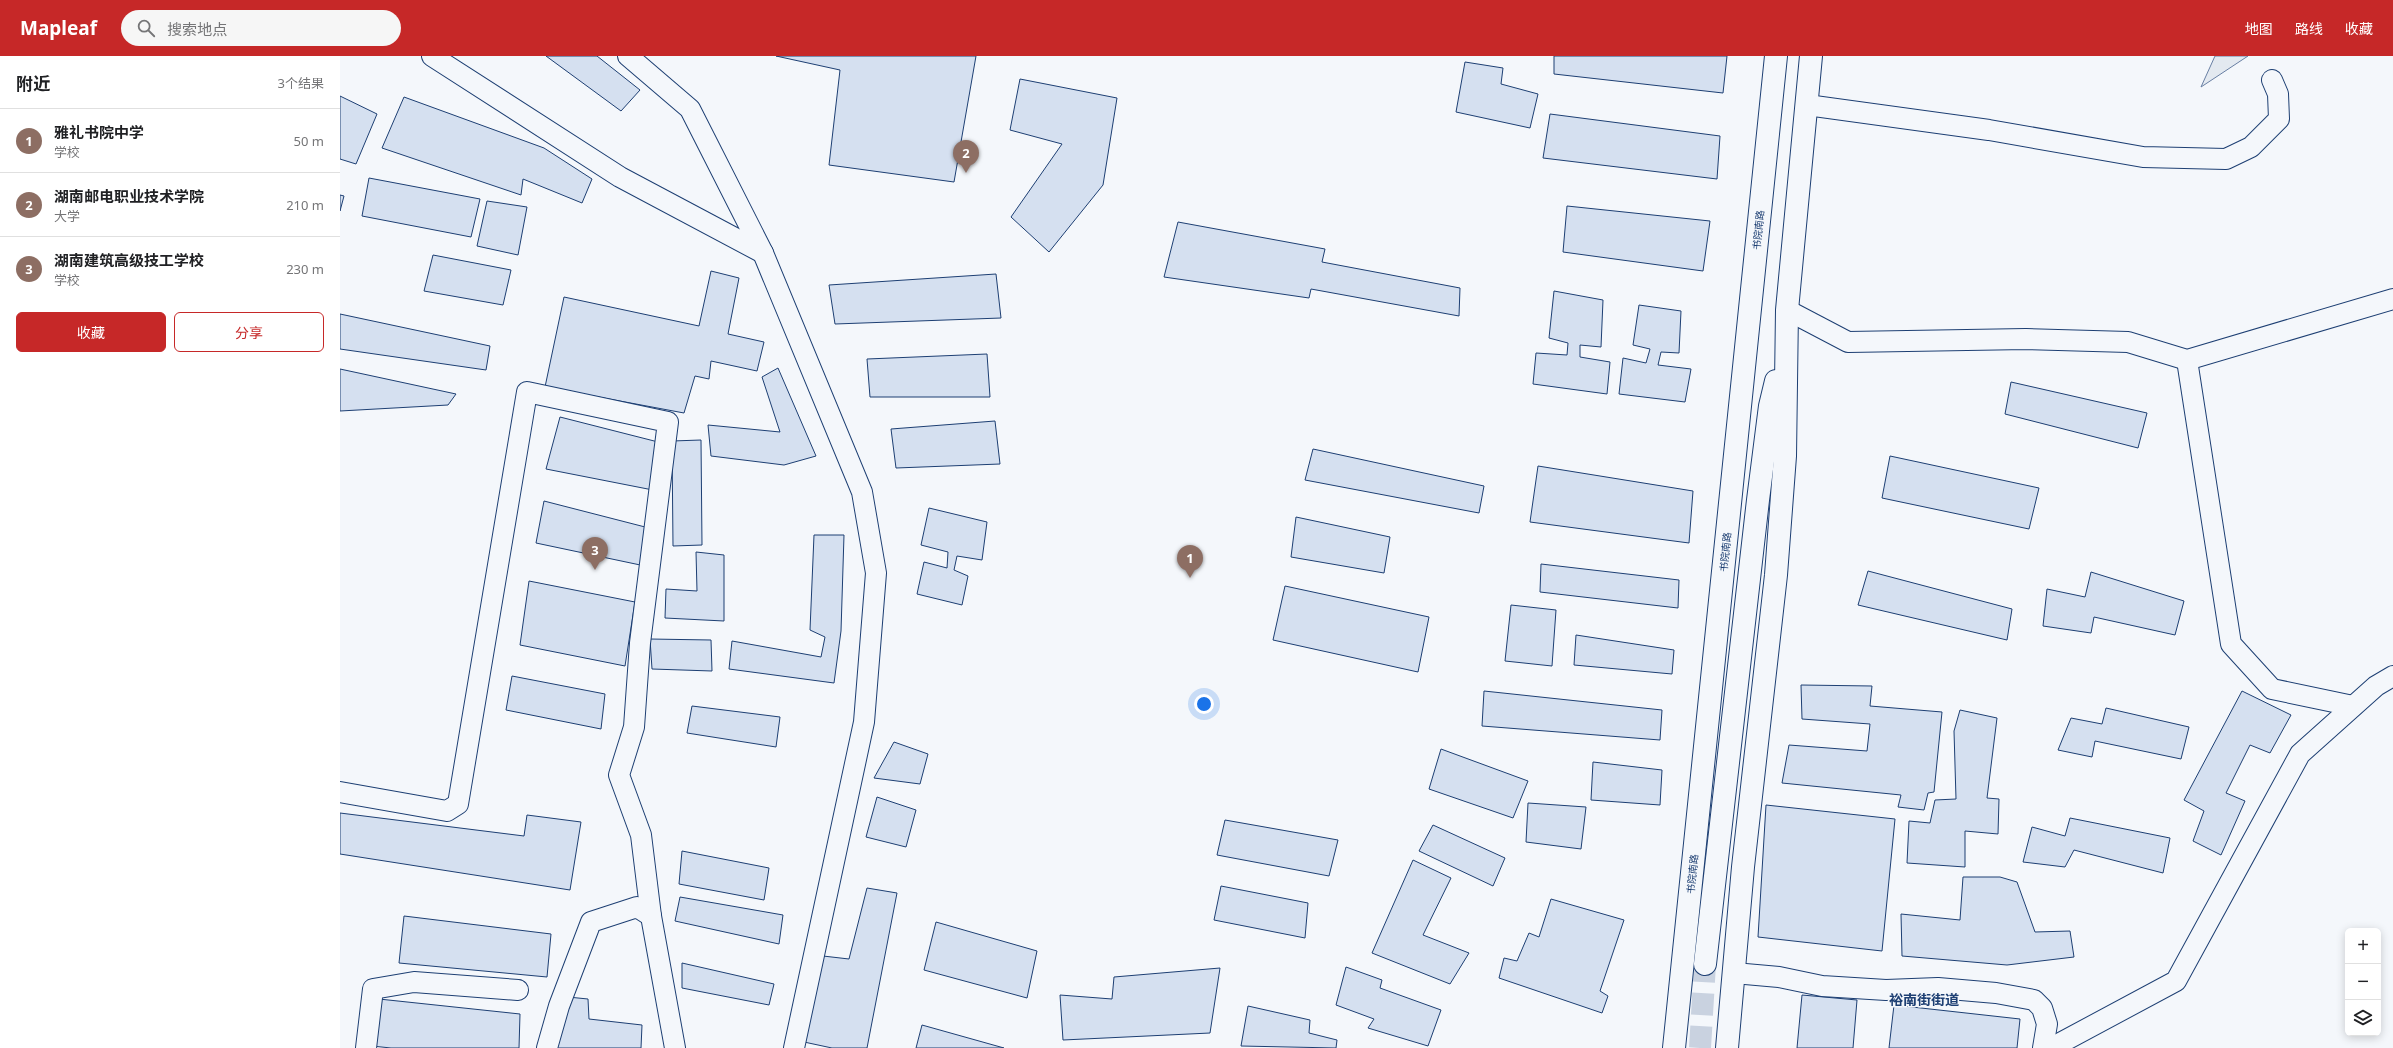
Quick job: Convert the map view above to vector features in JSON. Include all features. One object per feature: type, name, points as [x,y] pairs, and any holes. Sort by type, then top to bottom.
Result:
[{"type":"main road","name":"书院南路","points":[[1674,1048],[1776,56]]},
{"type":"main road","points":[[1726,1048],[1776,575],[1785,456],[1785,344],[1787,310],[1811,56]]},
{"type":"main road","points":[[1705,964],[1770,406],[1785,344]]},
{"type":"street","points":[[432,56],[620,177],[762,253]]},
{"type":"street","points":[[628,56],[690,109],[762,253],[862,492],[876,573],[864,722],[794,1048]]},
{"type":"street","points":[[1807,105],[1989,130],[2143,157],[2226,159],[2251,147],[2279,119],[2278,94],[2272,80]]},
{"type":"street","points":[[1787,310],[1848,342],[2026,339],[2128,342],[2187,360],[2393,299]]},
{"type":"street","points":[[2187,360],[2231,644],[2272,689],[2353,706]]},
{"type":"street","points":[[340,792],[447,811],[458,804],[527,392],[668,422],[640,643],[634,727],[620,775],[641,834],[651,916],[675,1048]]},
{"type":"street","points":[[2051,1048],[2176,982],[2300,754],[2376,686],[2393,676]]},
{"type":"street","points":[[547,1048],[558,1006],[591,922],[637,907],[651,916]]},
{"type":"street","points":[[1734,973],[1779,977],[1822,986],[1886,990],[1938,988],[1996,993],[2034,1000],[2042,1008],[2047,1024],[2043,1048]]},
{"type":"street","points":[[366,1048],[373,989],[414,982],[518,990]]},
{"type":"shaded area","points":[[2215,56],[2248,56],[2201,87]]},
{"type":"building","points":[[546,56],[597,56],[640,90],[621,111]]},
{"type":"building","points":[[776,56],[976,56],[954,182],[829,165],[840,70]]},
{"type":"building","points":[[1554,56],[1727,56],[1723,93],[1554,74]]},
{"type":"building","points":[[1465,62],[1503,68],[1501,84],[1538,94],[1530,128],[1456,112]]},
{"type":"building","points":[[1020,79],[1117,98],[1103,185],[1049,252],[1011,217],[1062,144],[1010,130]]},
{"type":"building","points":[[340,96],[377,114],[356,164],[340,159]]},
{"type":"building","points":[[404,97],[544,148],[592,179],[582,203],[523,179],[521,195],[382,148]]},
{"type":"building","points":[[1550,114],[1720,136],[1717,179],[1543,158]]},
{"type":"building","points":[[369,178],[480,199],[471,237],[362,216]]},
{"type":"building","points":[[340,195],[344,196],[340,211]]},
{"type":"building","points":[[487,201],[527,207],[518,255],[477,246]]},
{"type":"building","points":[[1567,206],[1710,221],[1703,271],[1563,252]]},
{"type":"building","points":[[1178,222],[1325,249],[1322,262],[1460,288],[1459,316],[1311,289],[1309,298],[1164,277]]},
{"type":"building","points":[[433,255],[511,270],[503,305],[424,291]]},
{"type":"building","points":[[711,271],[739,278],[728,334],[764,342],[757,371],[711,361],[709,379],[695,376],[684,413],[545,387],[564,297],[699,326]]},
{"type":"building","points":[[996,274],[1001,318],[835,324],[829,285]]},
{"type":"building","points":[[1554,291],[1603,300],[1601,347],[1580,345],[1580,357],[1610,362],[1607,394],[1533,384],[1536,353],[1567,355],[1568,343],[1549,338]]},
{"type":"building","points":[[1639,305],[1681,311],[1679,353],[1661,352],[1658,365],[1691,369],[1685,402],[1619,394],[1623,358],[1646,363],[1650,349],[1633,345]]},
{"type":"building","points":[[340,314],[490,346],[486,370],[340,349]]},
{"type":"building","points":[[987,354],[990,397],[870,397],[867,359]]},
{"type":"building","points":[[778,368],[816,456],[784,465],[711,456],[708,425],[780,432],[762,377]]},
{"type":"building","points":[[340,369],[456,394],[448,405],[340,411]]},
{"type":"building","points":[[2011,382],[2147,413],[2138,448],[2005,414]]},
{"type":"building","points":[[560,417],[666,444],[658,491],[546,469]]},
{"type":"building","points":[[995,421],[1000,464],[896,468],[891,429]]},
{"type":"building","points":[[701,440],[702,545],[673,546],[672,441]]},
{"type":"building","points":[[1313,449],[1484,486],[1479,513],[1305,480]]},
{"type":"building","points":[[1890,456],[2039,488],[2029,529],[1882,498]]},
{"type":"building","points":[[1538,466],[1693,491],[1689,543],[1530,522]]},
{"type":"building","points":[[544,501],[649,528],[645,566],[536,543]]},
{"type":"building","points":[[929,508],[987,522],[982,560],[957,556],[954,570],[968,576],[962,605],[917,594],[924,562],[947,568],[948,552],[921,545]]},
{"type":"building","points":[[1296,517],[1390,537],[1384,573],[1291,557]]},
{"type":"building","points":[[814,535],[844,535],[841,631],[834,683],[729,669],[732,641],[821,657],[825,637],[810,630]]},
{"type":"building","points":[[696,552],[724,555],[724,621],[665,618],[666,589],[697,591]]},
{"type":"building","points":[[1541,564],[1679,580],[1678,608],[1540,592]]},
{"type":"building","points":[[1868,571],[2012,609],[2007,640],[1858,605]]},
{"type":"building","points":[[2091,572],[2184,601],[2175,635],[2094,617],[2091,633],[2043,626],[2047,589],[2085,597]]},
{"type":"building","points":[[529,581],[635,602],[625,666],[520,645]]},
{"type":"building","points":[[1285,586],[1429,617],[1418,672],[1273,640]]},
{"type":"building","points":[[1511,605],[1556,610],[1552,666],[1505,661]]},
{"type":"building","points":[[1576,635],[1674,650],[1672,674],[1574,665]]},
{"type":"building","points":[[650,639],[711,640],[712,671],[652,669]]},
{"type":"building","points":[[512,676],[605,694],[601,729],[506,710]]},
{"type":"building","points":[[1801,685],[1872,686],[1870,706],[1942,712],[1934,792],[1928,793],[1924,810],[1898,807],[1901,795],[1782,783],[1789,745],[1867,751],[1870,724],[1802,719]]},
{"type":"building","points":[[1484,691],[1662,710],[1660,740],[1482,726]]},
{"type":"building","points":[[2242,691],[2291,715],[2270,753],[2250,745],[2226,793],[2245,801],[2221,855],[2193,841],[2204,811],[2184,800]]},
{"type":"building","points":[[692,706],[780,717],[776,747],[687,733]]},
{"type":"building","points":[[2106,708],[2189,727],[2181,759],[2095,741],[2092,757],[2058,750],[2071,718],[2102,724]]},
{"type":"building","points":[[1960,710],[1997,718],[1987,798],[1999,799],[1998,834],[1965,831],[1965,867],[1907,863],[1909,821],[1930,823],[1935,800],[1956,799],[1954,731]]},
{"type":"building","points":[[894,742],[928,754],[920,784],[874,778]]},
{"type":"building","points":[[1441,749],[1528,781],[1513,818],[1429,789]]},
{"type":"building","points":[[1593,762],[1662,770],[1660,805],[1591,800]]},
{"type":"building","points":[[877,797],[916,810],[906,847],[866,837]]},
{"type":"building","points":[[1528,803],[1586,807],[1581,849],[1526,842]]},
{"type":"building","points":[[1766,805],[1895,819],[1882,951],[1758,937]]},
{"type":"building","points":[[340,813],[524,836],[527,815],[581,822],[570,890],[340,854]]},
{"type":"building","points":[[2070,818],[2170,838],[2163,873],[2074,850],[2065,867],[2023,862],[2032,827],[2065,836]]},
{"type":"building","points":[[1225,820],[1338,840],[1329,876],[1217,855]]},
{"type":"building","points":[[1433,825],[1505,858],[1493,886],[1419,851]]},
{"type":"building","points":[[682,851],[769,868],[764,900],[679,884]]},
{"type":"building","points":[[1413,860],[1451,878],[1423,935],[1469,953],[1450,984],[1372,953]]},
{"type":"building","points":[[1963,877],[2000,877],[2017,882],[2035,932],[2070,931],[2074,957],[2007,965],[1902,956],[1901,914],[1960,920]]},
{"type":"building","points":[[1221,886],[1308,903],[1305,938],[1214,920]]},
{"type":"building","points":[[867,888],[897,893],[867,1048],[832,1048],[804,1042],[823,956],[849,959]]},
{"type":"building","points":[[680,897],[783,915],[779,944],[675,921]]},
{"type":"building","points":[[1551,899],[1624,920],[1600,991],[1608,996],[1602,1013],[1499,978],[1504,958],[1517,961],[1529,933],[1539,937]]},
{"type":"building","points":[[404,916],[551,934],[547,977],[399,963]]},
{"type":"building","points":[[936,922],[1037,951],[1027,998],[924,970]]},
{"type":"building","points":[[682,963],[774,984],[769,1005],[682,988]]},
{"type":"building","points":[[1346,967],[1382,980],[1380,988],[1441,1010],[1428,1046],[1368,1028],[1374,1019],[1336,1005]]},
{"type":"building","points":[[1220,968],[1210,1033],[1063,1040],[1060,995],[1112,999],[1114,977]]},
{"type":"building","points":[[1802,995],[1857,1000],[1853,1048],[1797,1048]]},
{"type":"building","points":[[568,997],[588,999],[589,1019],[642,1025],[641,1048],[552,1048]]},
{"type":"building","points":[[379,999],[520,1014],[519,1048],[391,1048],[372,1046]]},
{"type":"building","points":[[1894,1005],[2020,1019],[2017,1048],[1889,1048]]},
{"type":"building","points":[[1248,1006],[1310,1020],[1309,1033],[1337,1040],[1336,1048],[1241,1046]]},
{"type":"building","points":[[922,1025],[1004,1048],[916,1048]]},
{"type":"tunnel","points":[[1700,1048],[1705,964]]},
{"type":"place","name":"湖南邮电职业技术学院","points":[[966,173]]},
{"type":"place","name":"湖南建筑高级技工学校","points":[[595,570]]},
{"type":"place","name":"雅礼书院中学","points":[[1190,578]]},
{"type":"district","name":"裕南街街道","points":[[1924,999]]}]
